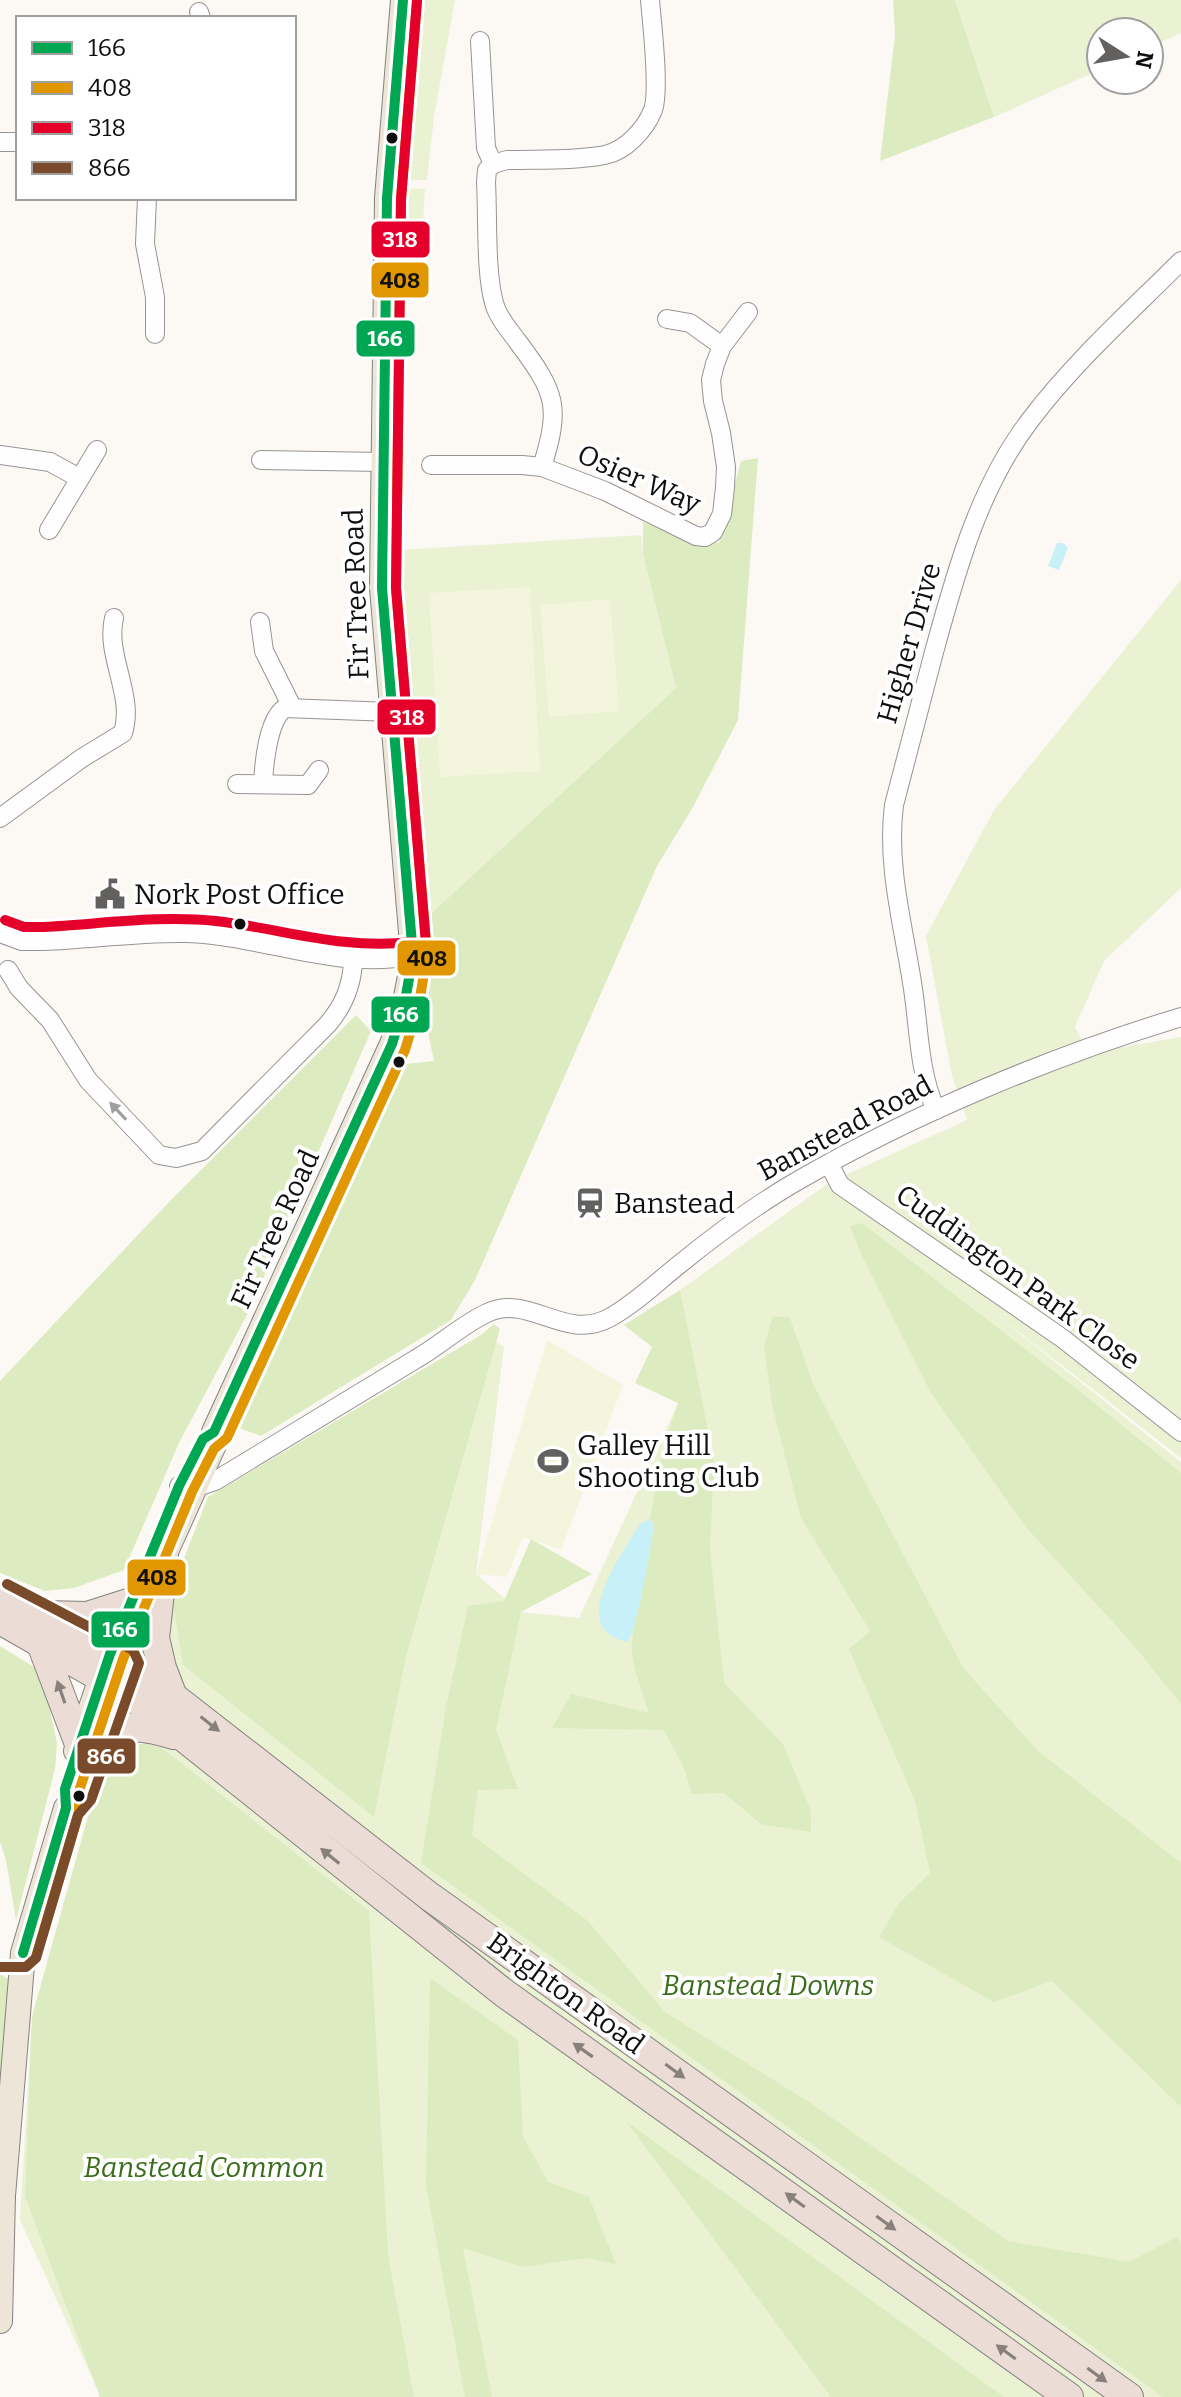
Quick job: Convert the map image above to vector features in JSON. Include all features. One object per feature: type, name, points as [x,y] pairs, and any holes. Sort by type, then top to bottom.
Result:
[{"type":"highway","points":[[164,1556],[155,1638],[172,1694]]},
{"type":"highway","name":"Brighton Road","points":[[0,1596],[38,1627],[113,1670],[172,1694],[429,1896],[1129,2397]]},
{"type":"highway","points":[[131,1602],[38,1627],[88,1741],[126,1727],[151,1728],[179,1736]]},
{"type":"highway","name":"Brighton Road","points":[[0,1620],[38,1627]]},
{"type":"highway","name":"Brighton Road","points":[[113,1670],[128,1693],[179,1736],[545,2024],[1069,2397]]},
{"type":"main road","name":"Fir Tree Road","points":[[113,1670],[164,1556],[203,1439],[214,1432],[404,1012],[413,956],[382,588],[387,198],[403,0]]},
{"type":"main road","name":"Fir Tree Road","points":[[0,2321],[12,1953],[66,1808],[65,1789],[88,1741],[113,1670],[131,1602],[187,1487]]},
{"type":"street","points":[[493,164],[507,160],[608,154],[626,145],[640,132],[654,103],[650,0]]},
{"type":"street","name":"Osier Way","points":[[480,41],[486,148],[493,164],[487,170],[486,182],[491,289],[496,310],[543,375],[551,394],[553,427],[542,467]]},
{"type":"street","points":[[147,200],[145,244],[155,297],[155,334]]},
{"type":"street","name":"Higher Drive","points":[[936,1110],[927,1084],[890,837],[894,805],[956,570],[987,492],[1030,419],[1071,371],[1181,261]]},
{"type":"street","name":"Osier Way","points":[[431,465],[542,467],[605,491],[696,536],[705,537],[713,532],[722,514],[725,487],[721,433],[711,380],[722,346],[748,312]]},
{"type":"street","points":[[667,319],[690,323],[722,346]]},
{"type":"street","points":[[49,530],[97,450]]},
{"type":"street","points":[[0,455],[50,462],[79,478]]},
{"type":"street","points":[[261,460],[383,462]]},
{"type":"street","points":[[0,818],[82,758],[123,733],[126,713],[110,633],[114,618]]},
{"type":"street","points":[[260,622],[264,651],[292,707]]},
{"type":"street","points":[[263,784],[264,763],[279,712],[292,707],[391,712]]},
{"type":"street","points":[[237,784],[308,785],[319,770]]},
{"type":"street","points":[[0,933],[22,941],[187,933],[262,943],[353,961],[413,956]]},
{"type":"street","points":[[22,941],[4,974],[50,1020],[88,1080],[159,1155],[168,1158],[202,1151],[328,1024],[338,1012],[352,981],[353,961]]},
{"type":"street","name":"Banstead Road","points":[[187,1487],[206,1485],[226,1475],[487,1313],[512,1307],[564,1324],[589,1325],[608,1318],[712,1238],[798,1180],[936,1110],[1077,1053],[1181,1017]]},
{"type":"street","name":"Cuddington Park Close","points":[[829,1164],[840,1185],[1062,1338],[1181,1432]]},
{"type":"green space","points":[[412,0],[455,0],[434,117],[427,180],[398,180]]},
{"type":"green space","points":[[893,0],[955,0],[994,117],[880,161],[895,35]]},
{"type":"green space","points":[[955,0],[1181,0],[1181,33],[1165,40],[1165,16],[1085,16],[1085,76],[994,117]]},
{"type":"green space","points":[[403,188],[425,189],[420,277],[393,276],[396,204],[401,203]]},
{"type":"green space","points":[[758,458],[738,720],[693,807],[657,866],[475,1280],[451,1320],[261,1436],[234,1426],[406,1064],[434,1061],[422,1004],[425,919],[676,688],[643,554],[643,522],[719,543],[741,461]]},
{"type":"green space","points":[[641,535],[676,688],[425,919],[400,550]]},
{"type":"green space","name":"Banstead Downs","points":[[1181,580],[1181,888],[1104,961],[1075,1027],[1089,1053],[1181,1037],[1181,1458],[974,1297],[1181,1462],[1181,2397],[101,2397],[20,2220],[32,2016],[105,1756],[119,1747],[132,1744],[162,1748],[175,1670],[166,1656],[171,1592],[208,1497],[481,1335],[504,1346],[476,1574],[521,1612],[579,1618],[678,1403],[680,1290],[830,1182],[967,1120],[952,1076],[926,936],[994,810]]},
{"type":"green space","points":[[530,587],[540,771],[440,777],[429,593]]},
{"type":"green space","points":[[610,599],[619,711],[549,717],[540,605]]},
{"type":"green space","points":[[356,1015],[371,1031],[248,1313],[179,1443],[124,1570],[74,1588],[45,1591],[0,1573],[0,1381],[170,1201]]},
{"type":"green space","points":[[862,1223],[1181,1473],[1181,1704],[1130,1641],[1025,1526],[931,1393],[862,1256],[850,1226]]},
{"type":"green space","points":[[680,1290],[714,1461],[710,1550],[724,1683],[783,1744],[811,1811],[811,1832],[761,1824],[724,1793],[692,1794],[684,1768],[664,1730],[552,1728],[571,1694],[649,1713],[635,1668],[632,1641],[652,1540],[654,1525],[650,1519],[663,1449],[678,1403],[635,1383],[652,1347],[624,1325]]},
{"type":"green space","points":[[773,1316],[790,1318],[813,1384],[964,1669],[1038,1751],[1181,1863],[1181,2107],[1052,1981],[994,2002],[879,1937],[899,1903],[930,1873],[915,1801],[849,1649],[870,1631],[801,1518],[772,1405],[764,1346]]},
{"type":"green space","points":[[494,1324],[500,1329],[405,1660],[374,1817],[183,1665],[171,1592],[208,1497],[481,1335]]},
{"type":"green space","name":"Galley Hill Shooting Club","points":[[547,1340],[623,1385],[561,1550],[523,1537],[507,1577],[476,1574]]},
{"type":"green space","points":[[531,1539],[592,1574],[521,1612],[496,1730],[518,1789],[478,1790],[472,1835],[588,1921],[665,2012],[812,2104],[1008,2241],[1129,2262],[1177,2237],[1181,2245],[1181,2397],[1163,2397],[421,1863],[446,1707],[468,1606],[504,1601]]},
{"type":"green space","points":[[0,1646],[42,1672],[57,1743],[55,1769],[16,1920],[0,1842]]},
{"type":"green space","name":"Banstead Common","points":[[145,1743],[162,1748],[369,1911],[388,2255],[414,2397],[100,2397],[25,2196],[32,2017],[105,1756],[120,1745]]},
{"type":"green space","points":[[0,1974],[10,1980],[0,2088]]},
{"type":"green space","points":[[430,1978],[518,2040],[523,2136],[548,2182],[589,2197],[616,2264],[587,2258],[523,2267],[463,2248],[492,2397],[465,2397],[426,2185]]},
{"type":"green space","points":[[626,2121],[1004,2397],[831,2397]]},
{"type":"water","points":[[1057,543],[1063,543],[1068,548],[1059,570],[1048,566]]},
{"type":"water","points":[[649,1519],[654,1525],[647,1568],[635,1623],[627,1642],[609,1634],[600,1622],[599,1607],[612,1571],[640,1524]]},
{"type":"transit line","name":"166","points":[[23,1953],[66,1808],[65,1789],[110,1654],[179,1486],[203,1439],[214,1432],[392,1044],[405,1001],[413,956],[382,588],[387,198],[403,0]]},
{"type":"transit line","name":"408","points":[[36,1957],[79,1812],[79,1791],[123,1659],[192,1492],[214,1449],[227,1438],[405,1050],[419,1004],[427,955],[396,588],[401,199],[417,1]]},
{"type":"transit line","name":"318","points":[[417,1],[401,199],[396,588],[427,955]]},
{"type":"transit line","name":"318","points":[[5,920],[24,927],[44,927],[195,919],[337,941],[412,942]]},
{"type":"transit line","name":"866","points":[[0,1967],[26,1967],[36,1958],[78,1815],[91,1800],[139,1663],[133,1650],[7,1584]]},
{"type":"place","name":"Nork Post Office","points":[[110,894]]},
{"type":"place","name":"Banstead","points":[[590,1203]]},
{"type":"place","name":"Galley Hill Shooting Club","points":[[553,1461]]}]
